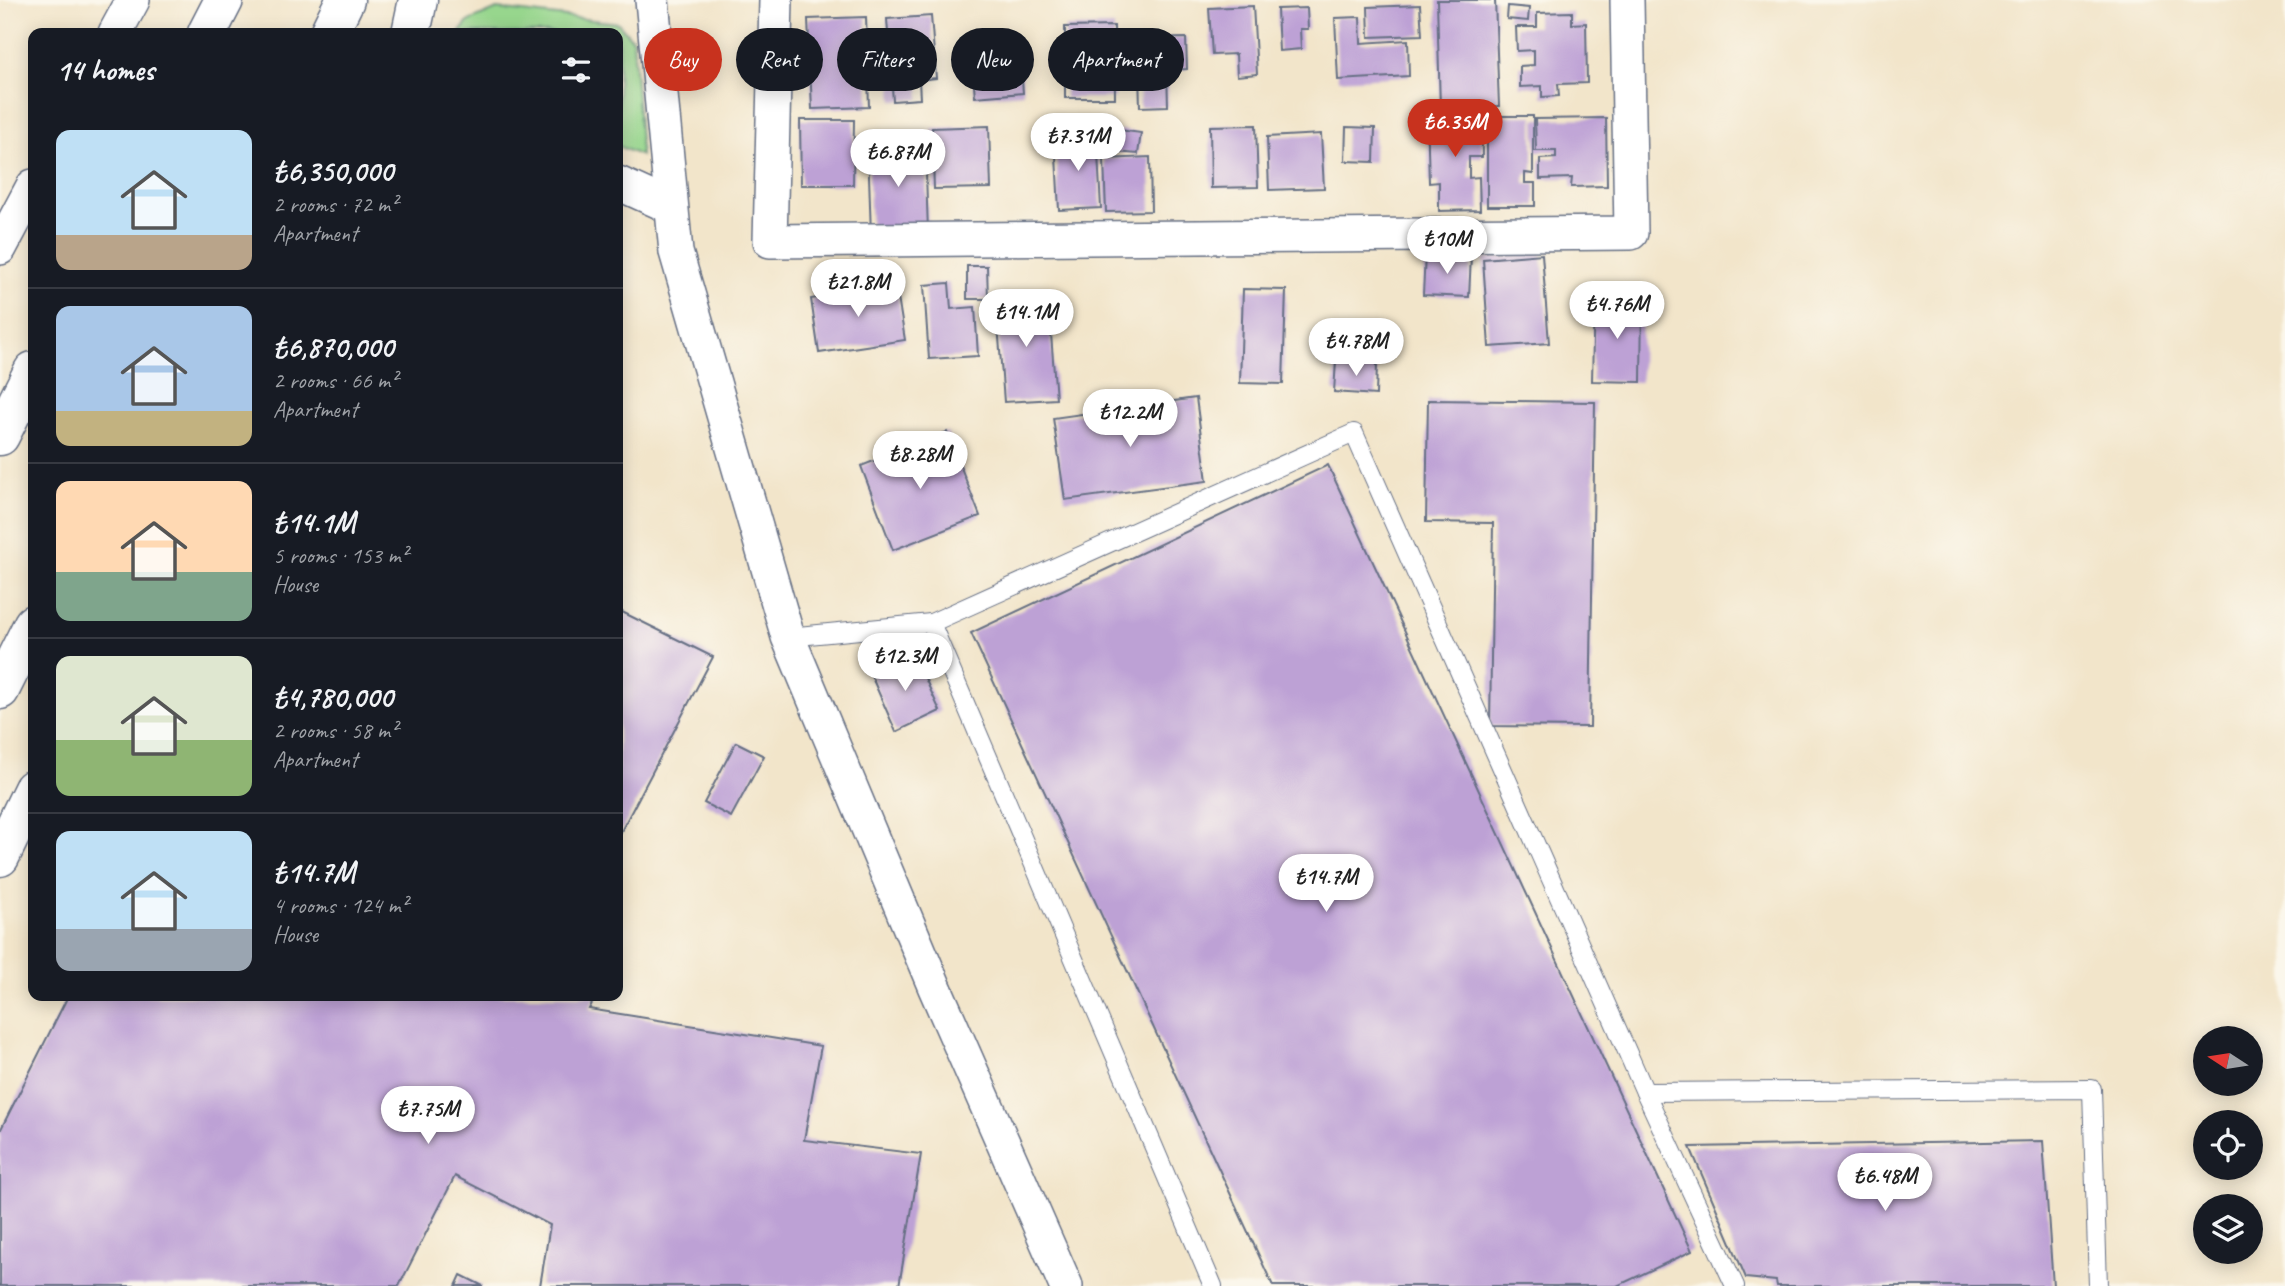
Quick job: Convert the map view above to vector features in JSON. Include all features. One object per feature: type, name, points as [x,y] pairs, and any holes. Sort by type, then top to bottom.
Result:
[{"type":"highway","points":[[210,28],[224,0]]},
{"type":"highway","points":[[331,28],[345,0]]},
{"type":"highway","points":[[0,436],[28,381]]},
{"type":"highway","points":[[0,690],[28,634]]},
{"type":"highway","points":[[0,857],[28,799]]},
{"type":"street","points":[[118,28],[132,0]]},
{"type":"street","points":[[653,0],[676,252],[788,637],[936,988],[1066,1286]]},
{"type":"street","points":[[776,0],[769,241],[1631,233],[1627,0]]},
{"type":"street","points":[[623,185],[671,207]]},
{"type":"street","points":[[0,248],[28,195]]},
{"type":"lane","points":[[788,637],[931,623],[1354,433],[1645,1091],[1735,1286]]},
{"type":"lane","points":[[931,623],[1213,1286]]},
{"type":"lane","points":[[1645,1091],[2092,1089],[2098,1286]]},
{"type":"green space","points":[[497,9],[618,23],[622,28],[463,28],[469,21]]},
{"type":"green space","points":[[623,29],[633,40],[641,156],[623,148]]},
{"type":"building","points":[[1437,0],[1495,0],[1499,106],[1440,108]]},
{"type":"building","points":[[1420,5],[1422,35],[1369,37],[1368,7]]},
{"type":"building","points":[[1253,6],[1257,74],[1237,76],[1236,54],[1212,55],[1209,8]]},
{"type":"building","points":[[1508,6],[1529,8],[1528,21],[1507,19]]},
{"type":"building","points":[[1307,8],[1308,29],[1300,29],[1301,49],[1279,51],[1277,9]]},
{"type":"building","points":[[1572,12],[1572,24],[1586,23],[1587,83],[1558,84],[1559,96],[1542,97],[1542,86],[1520,87],[1520,66],[1534,65],[1534,50],[1517,51],[1516,27],[1537,27],[1537,13]]},
{"type":"building","points":[[931,16],[932,28],[888,28],[887,19]]},
{"type":"building","points":[[866,17],[866,28],[837,28],[837,91],[868,91],[869,107],[812,109],[811,91],[823,91],[823,28],[808,28],[808,19]]},
{"type":"building","points":[[1360,17],[1361,43],[1408,40],[1409,76],[1338,80],[1335,18]]},
{"type":"building","points":[[1114,26],[1114,28],[1065,28]]},
{"type":"building","points":[[1184,38],[1187,69],[1184,69]]},
{"type":"building","points":[[892,91],[920,91],[920,99],[893,101]]},
{"type":"building","points":[[975,91],[1023,91],[1023,93],[975,97]]},
{"type":"building","points":[[1065,91],[1115,91],[1115,98],[1065,98]]},
{"type":"building","points":[[1140,91],[1168,91],[1168,106],[1140,107]]},
{"type":"building","points":[[1481,113],[1482,157],[1469,157],[1469,178],[1479,177],[1480,210],[1439,211],[1439,182],[1429,183],[1427,114]]},
{"type":"building","points":[[1487,116],[1533,116],[1533,174],[1525,173],[1525,183],[1535,183],[1535,206],[1487,206]]},
{"type":"building","points":[[1606,118],[1607,186],[1571,187],[1572,178],[1540,179],[1540,159],[1556,158],[1556,151],[1536,151],[1535,119]]},
{"type":"building","points":[[800,120],[854,120],[853,185],[801,185]]},
{"type":"building","points":[[1256,125],[1258,187],[1211,188],[1210,126]]},
{"type":"building","points":[[989,126],[991,188],[934,189],[932,128]]},
{"type":"building","points":[[1346,127],[1375,128],[1374,162],[1345,161]]},
{"type":"building","points":[[1119,130],[1141,133],[1138,154],[1116,152]]},
{"type":"building","points":[[1321,134],[1324,188],[1269,190],[1267,137]]},
{"type":"building","points":[[1097,136],[1101,208],[1059,210],[1055,138]]},
{"type":"building","points":[[925,144],[928,232],[871,235],[868,146]]},
{"type":"building","points":[[1150,157],[1151,211],[1106,212],[1104,159]]},
{"type":"building","points":[[1425,254],[1471,256],[1469,297],[1423,295]]},
{"type":"building","points":[[1542,254],[1549,343],[1489,347],[1483,259]]},
{"type":"building","points":[[967,266],[987,266],[988,299],[967,299]]},
{"type":"building","points":[[949,283],[951,309],[975,307],[978,356],[929,359],[924,285]]},
{"type":"building","points":[[896,285],[905,340],[819,353],[811,299]]},
{"type":"building","points":[[1243,289],[1286,290],[1283,384],[1240,383]]},
{"type":"building","points":[[1048,295],[1056,399],[1004,402],[996,299]]},
{"type":"building","points":[[1594,299],[1642,300],[1641,382],[1592,381]]},
{"type":"building","points":[[1336,361],[1377,363],[1376,395],[1334,392]]},
{"type":"building","points":[[1196,398],[1207,481],[1065,500],[1053,418]]},
{"type":"building","points":[[1428,400],[1595,402],[1590,727],[1490,726],[1493,523],[1426,522]]},
{"type":"building","points":[[947,432],[980,516],[893,550],[861,466]]},
{"type":"building","points":[[1328,465],[1692,1251],[1617,1286],[1273,1286],[971,633]]},
{"type":"building","points":[[623,612],[713,657],[623,828]]},
{"type":"building","points":[[914,654],[940,711],[896,732],[870,673]]},
{"type":"building","points":[[736,742],[764,756],[731,817],[704,803]]},
{"type":"building","points":[[65,1001],[593,1001],[589,1009],[821,1046],[804,1140],[921,1154],[899,1286],[540,1286],[550,1225],[455,1176],[399,1286],[0,1286],[0,1131]]},
{"type":"building","points":[[2043,1141],[2053,1286],[1777,1286],[1776,1281],[1746,1278],[1690,1147]]},
{"type":"building","points":[[461,1275],[483,1286],[456,1286]]}]
